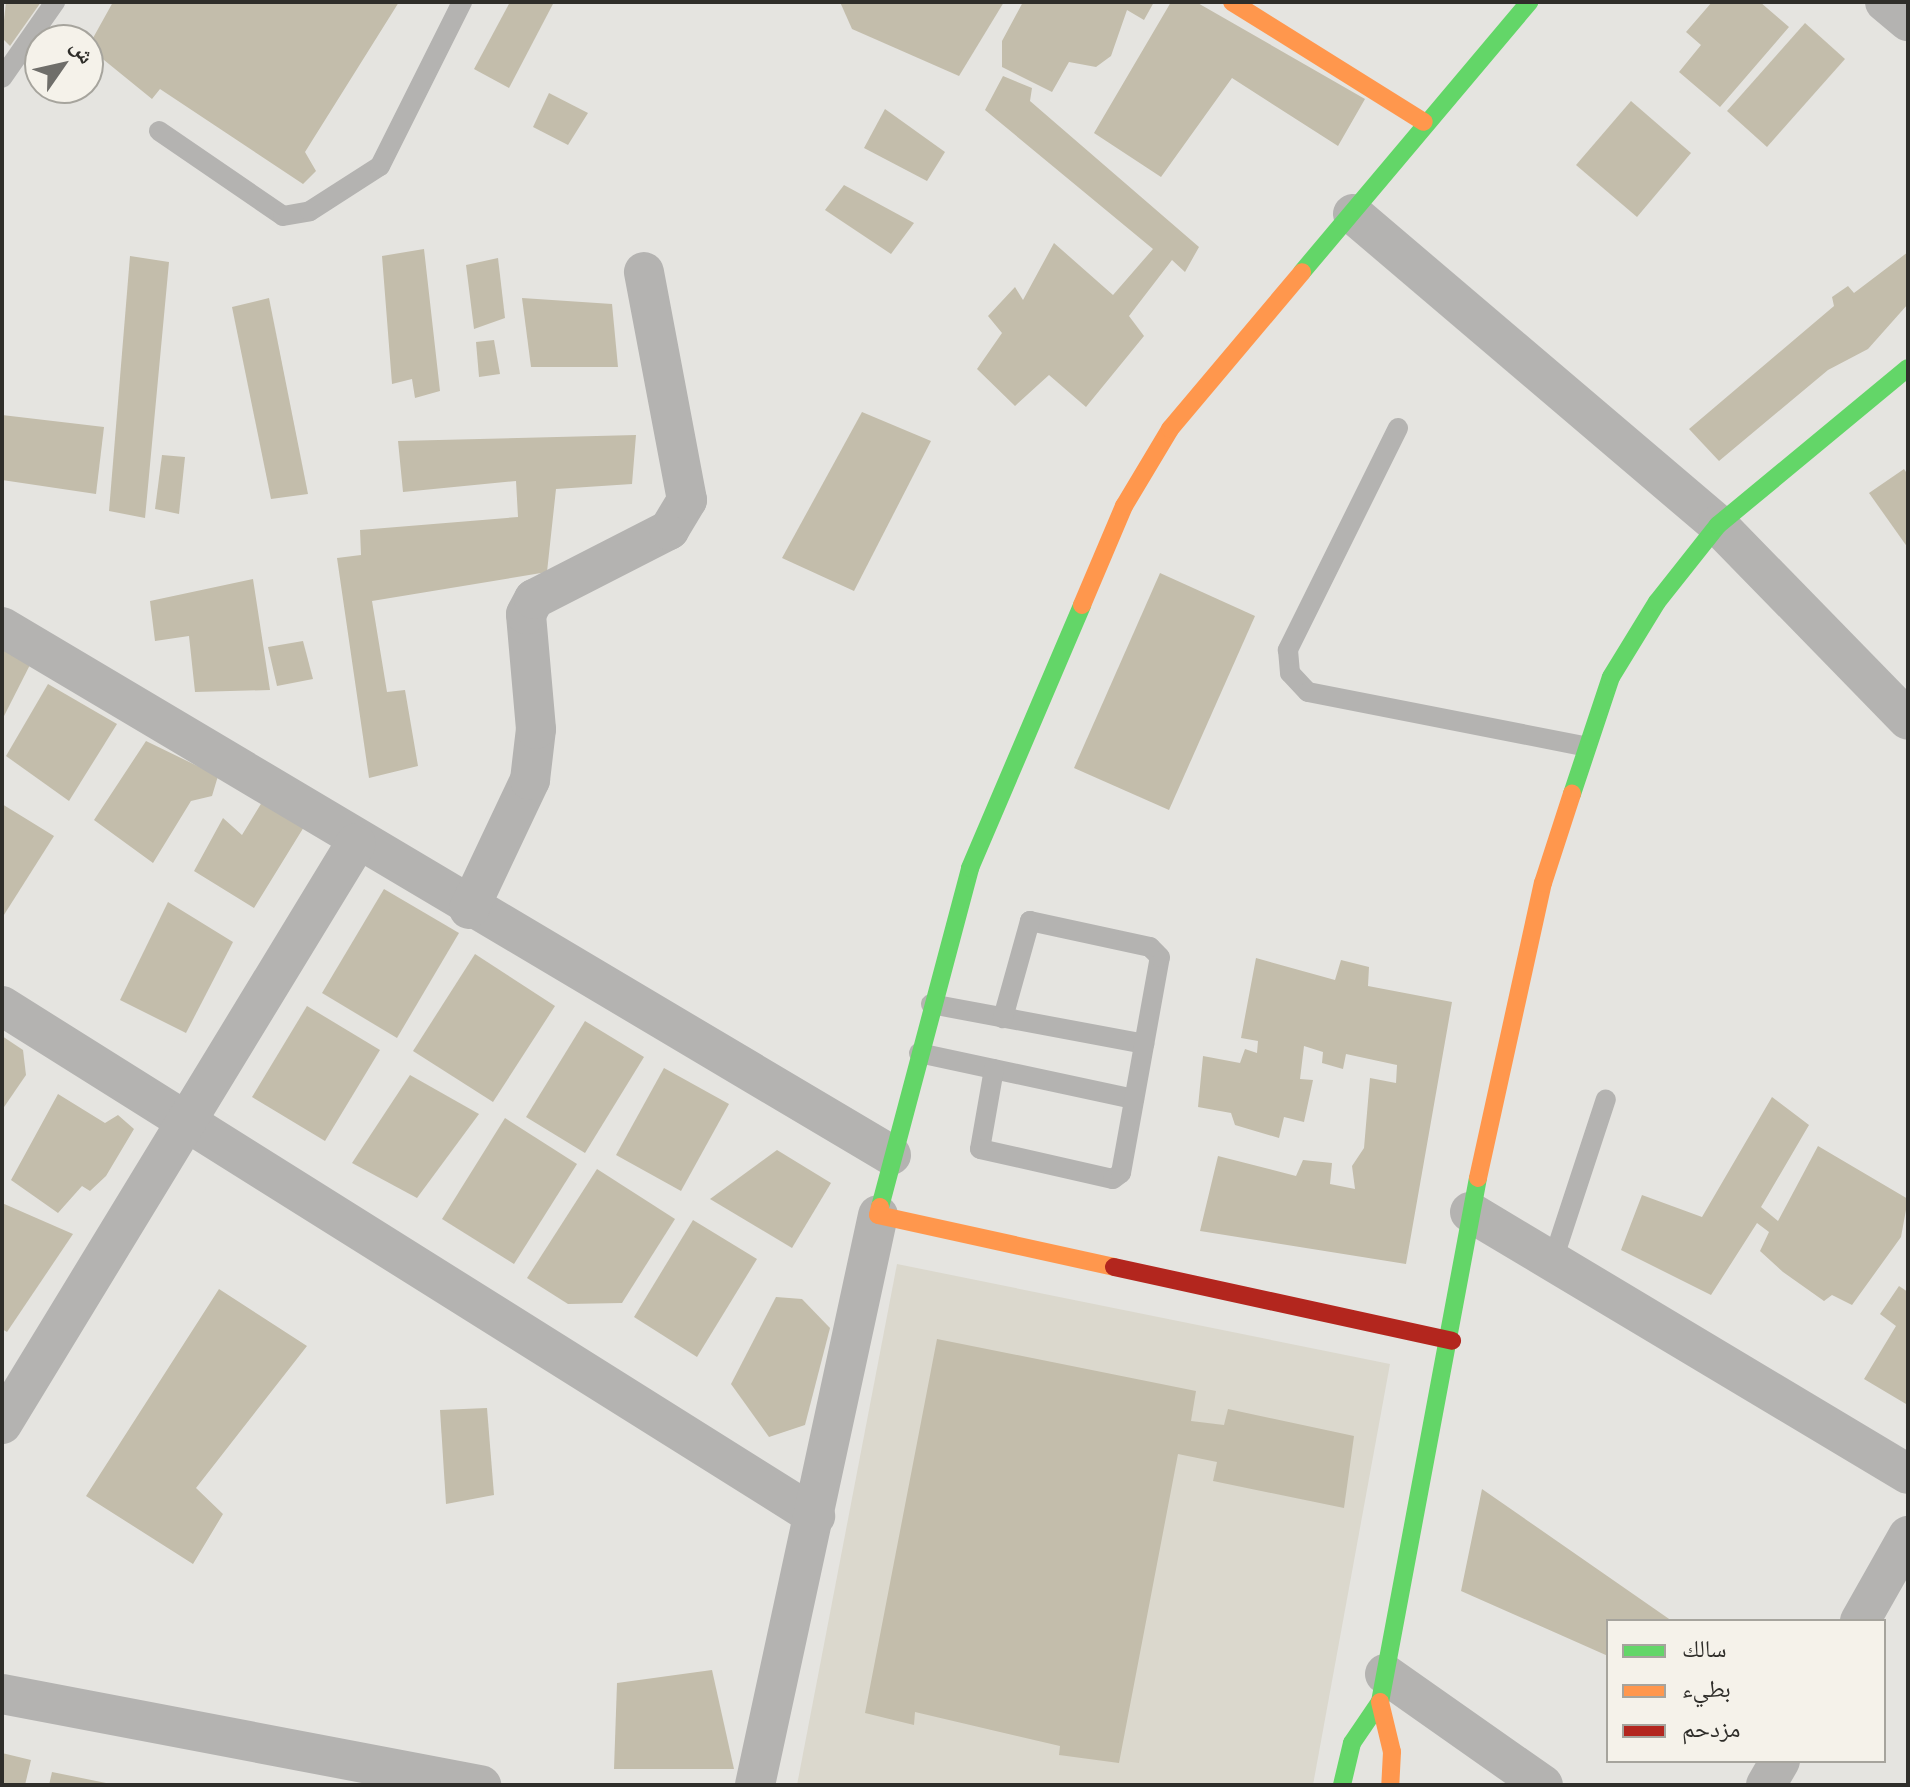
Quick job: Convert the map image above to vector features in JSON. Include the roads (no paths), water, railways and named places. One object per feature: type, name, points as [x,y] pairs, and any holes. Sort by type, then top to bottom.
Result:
[{"type":"street","points":[[1232,2],[1424,122]]},
{"type":"street","points":[[755,1785],[891,1155],[970,868],[1124,506],[1170,429],[1353,214],[1424,122],[1529,2]]},
{"type":"street","points":[[1885,2],[1908,21]]},
{"type":"street","points":[[1353,214],[1718,525],[1908,720]]},
{"type":"street","points":[[469,909],[530,780],[536,729],[526,614],[534,599],[669,530],[687,500],[644,272]]},
{"type":"street","points":[[1342,1785],[1352,1743],[1382,1688],[1452,1341],[1470,1212],[1543,883],[1584,746],[1611,677],[1657,602],[1718,525],[1908,368]]},
{"type":"street","points":[[2,627],[356,843],[891,1155]]},
{"type":"street","points":[[6,1407],[186,1123],[356,843]]},
{"type":"street","points":[[2,1006],[815,1516]]},
{"type":"street","points":[[1470,1212],[1908,1474]]},
{"type":"street","points":[[878,1215],[1452,1341]]},
{"type":"street","points":[[1861,1619],[1908,1536]]},
{"type":"street","points":[[1382,1688],[1392,1752],[1390,1785]]},
{"type":"street","points":[[1382,1688],[1543,1785]]},
{"type":"street","points":[[2,1694],[481,1785]]},
{"type":"street","points":[[1766,1785],[1779,1763]]},
{"type":"lane","points":[[2,78],[55,2]]},
{"type":"lane","points":[[159,131],[283,216],[310,211],[380,166],[462,2]]},
{"type":"lane","points":[[1398,428],[1288,650],[1290,673],[1308,692],[1584,746]]},
{"type":"lane","points":[[994,1069],[980,1149],[985,1153],[1113,1179],[1121,1173],[1160,957],[1150,947],[1030,921],[1003,1018]]},
{"type":"lane","points":[[931,1004],[1144,1044]]},
{"type":"lane","points":[[919,1053],[1134,1099]]},
{"type":"lane","points":[[1553,1260],[1606,1099]]}]
